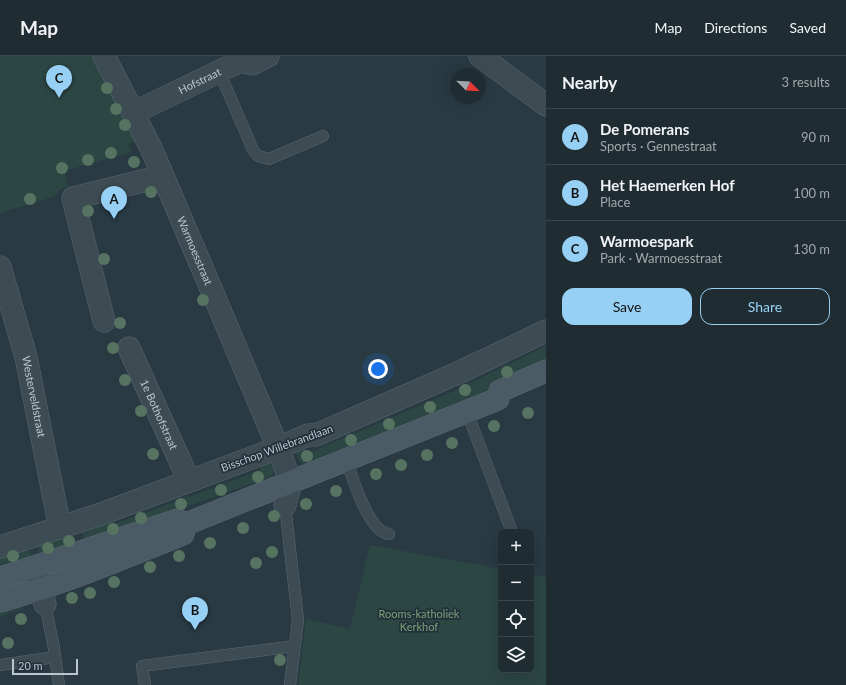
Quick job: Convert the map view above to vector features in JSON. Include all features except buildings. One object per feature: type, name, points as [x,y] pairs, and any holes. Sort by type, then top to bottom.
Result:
[{"type":"main road","points":[[498,399],[500,391],[546,371]]},
{"type":"main road","points":[[498,399],[505,404],[546,387]]},
{"type":"main road","points":[[0,578],[178,520],[186,524],[498,399]]},
{"type":"main road","points":[[0,601],[43,597],[91,571],[183,534],[186,524]]},
{"type":"street","name":"Warmoesstraat","points":[[104,56],[151,148],[278,448],[291,483]]},
{"type":"street","name":"Hofstraat","points":[[133,113],[241,61],[252,64],[268,56]]},
{"type":"street","points":[[480,56],[546,105]]},
{"type":"street","points":[[104,321],[74,198],[163,176]]},
{"type":"street","name":"Westerveldstraat","points":[[0,267],[26,357],[60,528]]},
{"type":"street","name":"Bisschop Willebrandlaan","points":[[0,547],[101,514],[278,448],[308,435],[316,435],[460,372],[546,331]]},
{"type":"street","name":"1e Bothofstraat","points":[[129,348],[188,481]]},
{"type":"street","points":[[285,505],[291,483]]},
{"type":"street","points":[[34,567],[43,597]]},
{"type":"lane","points":[[219,71],[253,150],[258,156],[269,159],[323,136]]},
{"type":"lane","points":[[468,412],[511,529]]},
{"type":"lane","points":[[347,460],[357,490],[374,524],[381,532],[389,534]]},
{"type":"lane","points":[[285,505],[298,620],[290,685]]},
{"type":"lane","points":[[43,597],[59,685]]},
{"type":"lane","points":[[145,685],[142,666],[295,646]]},
{"type":"lane","points":[[0,664],[55,657]]},
{"type":"green space","points":[[0,56],[99,56],[136,140],[128,144],[131,152],[64,171],[68,187],[61,189],[53,197],[0,213]]},
{"type":"green space","points":[[546,346],[546,363],[520,377],[353,447],[307,464],[303,464],[299,461],[296,454],[301,447],[311,452],[454,391]]},
{"type":"green space","points":[[268,462],[272,465],[274,470],[270,477],[86,543],[80,529],[106,520],[114,524],[259,471],[262,463]]},
{"type":"green space","points":[[71,532],[77,547],[40,555],[38,547],[40,543]]},
{"type":"green space","name":"Rooms-katholiek Kerkhof","points":[[370,545],[498,568],[498,673],[534,673],[534,575],[546,577],[546,685],[298,685],[306,619],[350,629]]},
{"type":"green space","points":[[26,549],[30,552],[32,557],[0,564],[0,556]]},
{"type":"green space","points":[[22,605],[21,609],[0,616],[0,608]]},
{"type":"place","name":"Warmoespark","points":[[59,98]]},
{"type":"place","name":"De Pomerans","points":[[114,219]]},
{"type":"place","name":"Het Haemerken Hof","points":[[195,630]]}]
